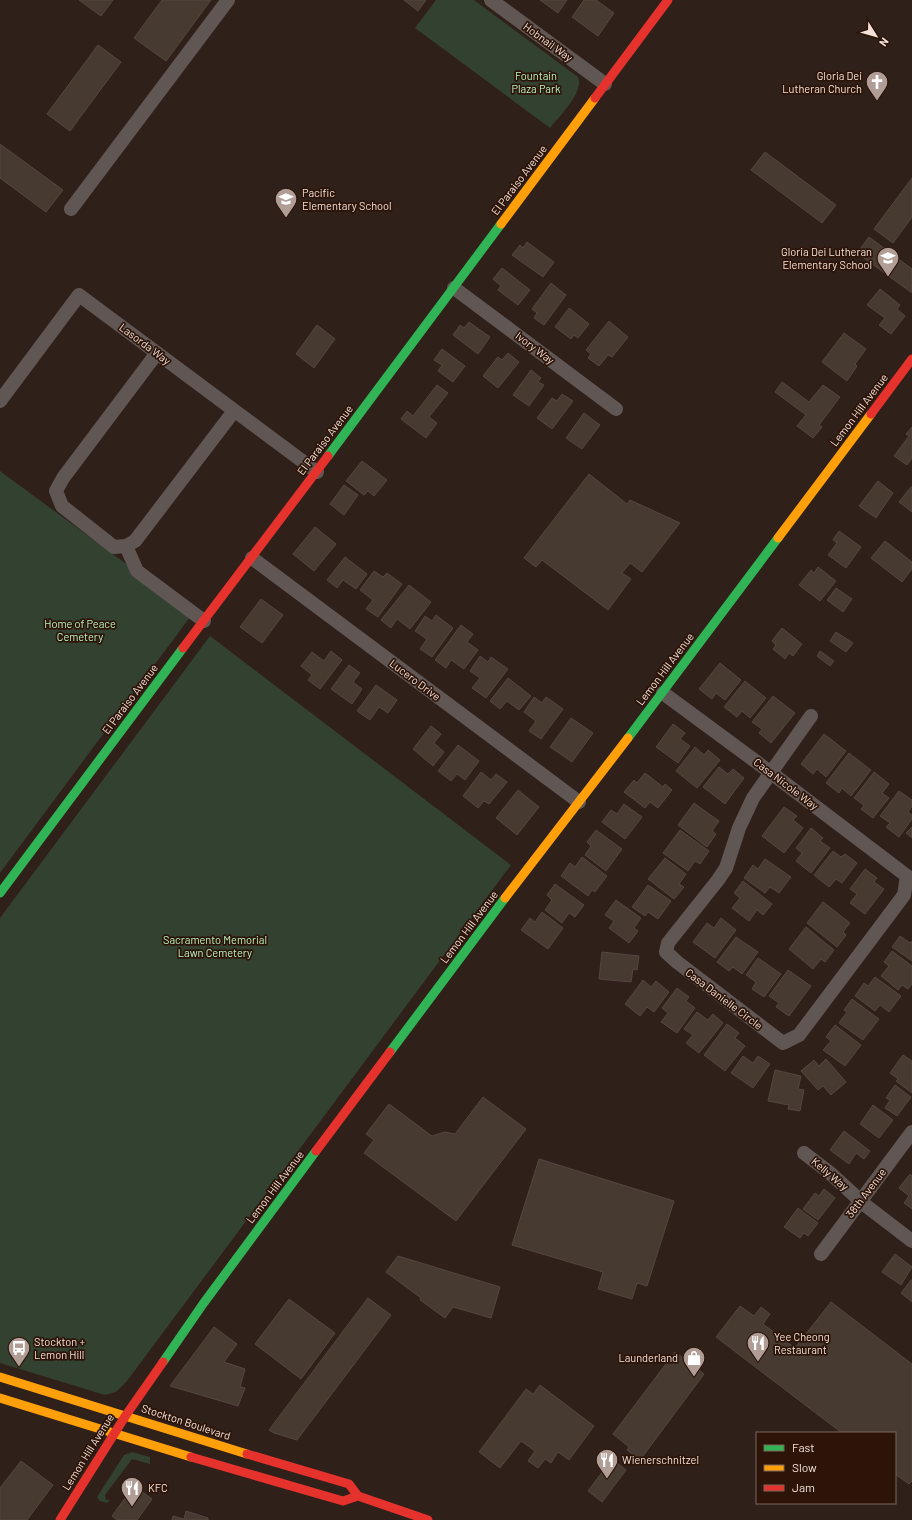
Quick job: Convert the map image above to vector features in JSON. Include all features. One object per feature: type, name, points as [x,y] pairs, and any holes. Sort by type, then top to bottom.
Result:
[{"type":"street","points":[[71,208],[228,0]]},
{"type":"street","name":"Hobnail Way","points":[[491,0],[605,84]]},
{"type":"street","name":"El Paraiso Avenue","points":[[0,893],[317,472],[668,0]]},
{"type":"street","name":"Ivory Way","points":[[454,288],[616,409]]},
{"type":"street","name":"Lasorda Way","points":[[0,401],[79,295],[317,472]]},
{"type":"street","points":[[157,353],[63,478],[56,491],[62,506],[114,547],[126,546],[135,541],[234,411]]},
{"type":"street","name":"Lemon Hill Avenue","points":[[60,1520],[126,1415],[203,1304],[479,932],[662,694],[912,359]]},
{"type":"street","points":[[126,546],[137,571],[204,621]]},
{"type":"street","name":"Lucero Drive","points":[[252,558],[579,802]]},
{"type":"street","name":"Casa Nicole Way","points":[[662,694],[770,772],[907,876]]},
{"type":"street","points":[[770,772],[811,716]]},
{"type":"street","name":"Casa Danielle Circle","points":[[770,772],[753,798],[739,828],[726,868],[668,943],[666,952],[676,962],[783,1043],[799,1035],[904,895],[907,876]]},
{"type":"street","name":"38th Avenue","points":[[821,1254],[912,1132]]},
{"type":"street","name":"Kelly Way","points":[[804,1153],[912,1241]]},
{"type":"street","name":"Stockton Boulevard","points":[[0,1377],[349,1484],[358,1496],[428,1520]]},
{"type":"street","points":[[0,1398],[236,1471],[343,1501],[358,1496]]},
{"type":"green space","name":"Fountain Plaza Park","points":[[436,0],[474,0],[578,77],[579,83],[575,96],[565,111],[550,128],[415,28]]},
{"type":"green space","name":"Home of Peace Cemetery","points":[[0,471],[193,613],[0,873]]},
{"type":"green space","name":"Sacramento Memorial Lawn Cemetery","points":[[210,636],[511,865],[127,1381],[116,1392],[105,1395],[0,1363],[0,918]]},
{"type":"green space","points":[[132,1452],[150,1457],[150,1464],[132,1459],[105,1495],[106,1500],[110,1500],[107,1503],[100,1501],[97,1497],[124,1455]]},
{"type":"building","points":[[79,0],[113,0],[101,16]]},
{"type":"building","points":[[162,0],[211,0],[166,61],[134,38]]},
{"type":"building","points":[[404,0],[426,0],[418,11]]},
{"type":"building","points":[[540,0],[567,0],[558,13]]},
{"type":"building","points":[[584,0],[596,0],[614,13],[598,36],[572,17]]},
{"type":"building","points":[[98,45],[121,62],[70,131],[47,114]]},
{"type":"building","points":[[0,144],[63,190],[46,212],[0,178]]},
{"type":"building","points":[[765,152],[836,205],[822,223],[751,170]]},
{"type":"building","points":[[912,178],[912,217],[893,243],[874,229]]},
{"type":"building","points":[[869,237],[912,269],[912,293],[857,253]]},
{"type":"building","points":[[527,242],[554,262],[543,277],[512,255],[520,245],[523,248]]},
{"type":"building","points":[[502,268],[530,290],[518,305],[498,290],[501,286],[493,279]]},
{"type":"building","points":[[551,283],[566,295],[544,325],[534,318],[537,313],[532,309]]},
{"type":"building","points":[[880,289],[900,305],[897,309],[905,316],[891,334],[879,325],[885,318],[867,305]]},
{"type":"building","points":[[569,308],[589,324],[578,338],[574,335],[571,339],[555,327]]},
{"type":"building","points":[[609,321],[628,337],[612,357],[608,355],[599,366],[588,358],[591,354],[586,350]]},
{"type":"building","points":[[469,322],[490,337],[478,354],[453,335],[460,325],[464,328]]},
{"type":"building","points":[[317,325],[335,339],[314,368],[296,354]]},
{"type":"building","points":[[844,333],[866,349],[855,364],[857,366],[847,381],[822,362]]},
{"type":"building","points":[[442,349],[465,366],[453,382],[438,371],[442,365],[434,360]]},
{"type":"building","points":[[508,353],[519,362],[498,388],[483,376],[498,357],[502,360]]},
{"type":"building","points":[[531,370],[541,378],[538,382],[544,385],[529,406],[513,395]]},
{"type":"building","points":[[782,382],[809,402],[823,385],[840,397],[819,425],[822,427],[813,438],[797,426],[806,415],[775,392]]},
{"type":"building","points":[[437,385],[448,393],[429,417],[437,423],[426,438],[401,419],[407,411],[413,416]]},
{"type":"building","points":[[562,394],[573,401],[552,429],[537,418],[552,398],[557,401]]},
{"type":"building","points":[[584,413],[600,425],[582,449],[566,438]]},
{"type":"building","points":[[912,427],[912,458],[907,465],[894,456],[909,436],[906,434]]},
{"type":"building","points":[[362,461],[387,480],[374,496],[368,491],[364,495],[346,481]]},
{"type":"building","points":[[589,474],[627,504],[630,500],[680,523],[642,572],[630,563],[622,573],[631,579],[608,610],[542,560],[536,567],[524,558]]},
{"type":"building","points":[[878,481],[893,493],[876,518],[859,506]]},
{"type":"building","points":[[344,485],[358,495],[344,515],[330,504]]},
{"type":"building","points":[[912,487],[912,512],[899,502]]},
{"type":"building","points":[[315,527],[336,544],[314,571],[293,554]]},
{"type":"building","points":[[839,531],[861,547],[846,568],[828,555],[837,543],[833,540]]},
{"type":"building","points":[[885,541],[912,562],[912,569],[902,582],[871,558]]},
{"type":"building","points":[[345,557],[367,574],[356,589],[343,580],[337,588],[327,580]]},
{"type":"building","points":[[818,567],[836,581],[820,601],[799,585],[811,570],[814,573]]},
{"type":"building","points":[[374,571],[383,577],[387,573],[402,584],[378,617],[366,609],[373,600],[360,590]]},
{"type":"building","points":[[409,585],[431,602],[410,629],[397,619],[391,628],[381,620]]},
{"type":"building","points":[[836,588],[852,599],[843,612],[827,600]]},
{"type":"building","points":[[261,599],[283,615],[262,643],[240,627]]},
{"type":"building","points":[[436,615],[453,628],[432,657],[420,649],[427,639],[415,631],[425,616],[432,621]]},
{"type":"building","points":[[461,625],[473,634],[467,642],[478,650],[464,669],[451,660],[446,668],[435,660]]},
{"type":"building","points":[[782,628],[802,644],[793,656],[789,653],[785,659],[773,649],[776,645],[772,641]]},
{"type":"building","points":[[836,632],[853,643],[846,652],[830,641]]},
{"type":"building","points":[[331,651],[342,660],[320,689],[308,680],[312,675],[301,666],[312,652],[324,661]]},
{"type":"building","points":[[820,651],[834,661],[830,666],[817,656]]},
{"type":"building","points":[[480,656],[488,662],[491,657],[508,669],[486,698],[472,688],[480,678],[470,671]]},
{"type":"building","points":[[720,663],[741,680],[725,700],[716,693],[712,699],[699,689]]},
{"type":"building","points":[[349,665],[360,673],[353,682],[362,689],[352,704],[331,689]]},
{"type":"building","points":[[508,678],[531,696],[519,710],[507,701],[500,709],[490,701]]},
{"type":"building","points":[[745,681],[766,698],[750,718],[742,711],[737,717],[724,707]]},
{"type":"building","points":[[376,685],[397,700],[388,713],[379,707],[370,720],[357,711]]},
{"type":"building","points":[[773,696],[795,713],[771,743],[759,733],[762,729],[752,722]]},
{"type":"building","points":[[534,697],[542,703],[546,697],[563,709],[541,739],[529,731],[536,721],[524,712]]},
{"type":"building","points":[[571,718],[593,733],[572,762],[550,747]]},
{"type":"building","points":[[673,724],[685,733],[680,739],[690,746],[678,763],[656,747]]},
{"type":"building","points":[[431,726],[441,734],[434,743],[444,752],[433,766],[413,749]]},
{"type":"building","points":[[824,734],[846,751],[826,777],[817,769],[813,774],[801,764]]},
{"type":"building","points":[[458,745],[479,761],[465,780],[457,774],[451,781],[438,771]]},
{"type":"building","points":[[695,747],[704,755],[708,750],[720,760],[697,788],[676,771]]},
{"type":"building","points":[[849,753],[871,770],[851,796],[842,788],[839,793],[826,783]]},
{"type":"building","points":[[719,767],[728,774],[733,769],[744,778],[725,804],[703,787]]},
{"type":"building","points":[[481,772],[491,780],[496,774],[507,782],[489,804],[484,801],[478,808],[463,796]]},
{"type":"building","points":[[874,772],[889,784],[882,793],[889,798],[873,818],[861,809],[864,805],[854,798]]},
{"type":"building","points":[[645,773],[663,787],[665,784],[672,790],[658,808],[650,802],[645,808],[624,792],[634,780],[637,783]]},
{"type":"building","points":[[518,790],[539,807],[517,835],[496,818]]},
{"type":"building","points":[[899,791],[912,800],[912,806],[908,812],[912,815],[912,819],[899,837],[886,827],[890,823],[880,816]]},
{"type":"building","points":[[694,803],[719,821],[712,831],[716,834],[707,847],[678,825]]},
{"type":"building","points":[[624,804],[642,817],[625,839],[602,822],[611,810],[617,814]]},
{"type":"building","points":[[784,807],[797,816],[793,820],[803,828],[784,853],[762,836]]},
{"type":"building","points":[[912,827],[912,838],[906,833]]},
{"type":"building","points":[[811,828],[823,838],[820,841],[830,848],[811,873],[796,861],[802,853],[796,848]]},
{"type":"building","points":[[596,830],[622,849],[606,871],[585,855],[591,846],[587,842]]},
{"type":"building","points":[[680,830],[709,851],[700,864],[695,861],[688,871],[663,853]]},
{"type":"building","points":[[833,851],[841,857],[845,854],[857,863],[842,883],[836,879],[829,887],[814,875]]},
{"type":"building","points":[[582,857],[607,876],[595,892],[592,890],[588,896],[561,876],[570,863],[575,867]]},
{"type":"building","points":[[665,858],[686,874],[679,884],[684,887],[674,899],[648,879]]},
{"type":"building","points":[[765,859],[791,877],[779,893],[770,887],[765,893],[744,878],[753,865],[758,869]]},
{"type":"building","points":[[865,869],[877,878],[874,882],[884,889],[865,914],[850,903],[857,894],[850,889]]},
{"type":"building","points":[[743,881],[772,904],[763,915],[757,910],[749,921],[732,908],[740,898],[734,893]]},
{"type":"building","points":[[555,884],[584,905],[575,917],[569,913],[562,923],[545,910],[552,900],[547,895]]},
{"type":"building","points":[[648,885],[671,901],[658,919],[648,912],[645,916],[632,907]]},
{"type":"building","points":[[616,900],[641,918],[634,928],[638,931],[629,943],[609,928],[614,921],[605,915]]},
{"type":"building","points":[[823,902],[850,923],[843,932],[846,935],[837,947],[807,923]]},
{"type":"building","points":[[542,912],[563,928],[548,949],[521,930],[530,918],[535,922]]},
{"type":"building","points":[[721,918],[736,930],[715,958],[693,942],[707,923],[714,928]]},
{"type":"building","points":[[806,927],[834,950],[825,962],[821,959],[813,969],[789,949]]},
{"type":"building","points":[[900,936],[910,943],[912,941],[912,961],[892,947]]},
{"type":"building","points":[[736,937],[758,952],[742,974],[733,967],[729,971],[717,962]]},
{"type":"building","points":[[892,951],[912,966],[912,984],[908,989],[902,985],[898,990],[881,976],[889,966],[884,962]]},
{"type":"building","points":[[602,952],[639,956],[637,970],[633,969],[631,982],[599,979]]},
{"type":"building","points":[[758,958],[781,974],[764,997],[752,989],[756,982],[746,975]]},
{"type":"building","points":[[788,970],[811,986],[789,1016],[776,1007],[779,1003],[769,996]]},
{"type":"building","points":[[875,977],[901,996],[889,1012],[880,1005],[875,1011],[855,996],[864,983],[868,986]]},
{"type":"building","points":[[643,980],[651,987],[656,981],[669,992],[654,1012],[647,1007],[640,1016],[625,1004]]},
{"type":"building","points":[[677,988],[689,997],[686,1001],[695,1008],[677,1033],[661,1022],[668,1013],[662,1008]]},
{"type":"building","points":[[852,999],[879,1019],[863,1040],[839,1023],[847,1012],[844,1010]]},
{"type":"building","points":[[697,1012],[708,1020],[713,1014],[723,1023],[699,1053],[686,1043],[693,1035],[684,1029]]},
{"type":"building","points":[[727,1024],[739,1033],[735,1038],[745,1046],[725,1071],[704,1055]]},
{"type":"building","points":[[835,1025],[861,1045],[845,1066],[823,1050],[831,1041],[826,1037]]},
{"type":"building","points":[[903,1055],[912,1061],[912,1093],[896,1081],[898,1079],[890,1073]]},
{"type":"building","points":[[743,1056],[753,1063],[758,1056],[770,1064],[753,1088],[731,1073]]},
{"type":"building","points":[[826,1059],[846,1082],[831,1095],[823,1086],[818,1090],[801,1071],[814,1060],[819,1066]]},
{"type":"building","points":[[775,1070],[801,1076],[798,1089],[804,1090],[800,1111],[788,1109],[789,1105],[768,1101]]},
{"type":"building","points":[[895,1085],[911,1097],[897,1116],[885,1108],[890,1100],[886,1098]]},
{"type":"building","points":[[483,1097],[526,1129],[456,1221],[364,1153],[374,1140],[366,1134],[389,1104],[432,1136],[445,1132],[455,1134]]},
{"type":"building","points":[[873,1105],[893,1120],[879,1138],[860,1124]]},
{"type":"building","points":[[844,1131],[870,1151],[864,1159],[856,1153],[849,1164],[830,1150]]},
{"type":"building","points":[[539,1159],[674,1201],[647,1286],[637,1283],[632,1299],[598,1289],[603,1272],[512,1245]]},
{"type":"building","points":[[910,1174],[912,1176],[912,1209],[904,1203],[909,1196],[899,1188]]},
{"type":"building","points":[[824,1189],[835,1198],[818,1220],[803,1209],[815,1193],[819,1196]]},
{"type":"building","points":[[798,1208],[818,1223],[808,1236],[804,1233],[800,1238],[784,1227]]},
{"type":"building","points":[[895,1254],[912,1267],[901,1285],[882,1272]]},
{"type":"building","points":[[398,1256],[500,1287],[491,1318],[453,1307],[445,1318],[386,1272]]},
{"type":"building","points":[[912,1280],[912,1302],[901,1293]]},
{"type":"building","points":[[368,1298],[391,1315],[297,1440],[269,1430]]},
{"type":"building","points":[[289,1299],[335,1333],[301,1379],[255,1344]]},
{"type":"building","points":[[831,1302],[912,1364],[912,1481],[909,1484],[896,1475],[896,1432],[841,1432],[716,1337],[740,1306],[754,1316],[761,1307],[770,1314],[763,1324],[795,1348]]},
{"type":"building","points":[[214,1327],[237,1344],[224,1362],[245,1369],[240,1387],[245,1388],[238,1406],[170,1386]]},
{"type":"building","points":[[675,1352],[704,1374],[640,1460],[627,1450],[629,1447],[613,1434]]},
{"type":"building","points":[[540,1385],[594,1426],[569,1460],[558,1452],[551,1463],[545,1459],[538,1468],[528,1461],[535,1451],[521,1441],[500,1468],[479,1452],[526,1389],[533,1394]]},
{"type":"building","name":"Wienerschnitzel","points":[[612,1459],[626,1470],[602,1502],[588,1491]]},
{"type":"building","points":[[21,1461],[53,1485],[27,1520],[0,1520],[0,1488]]},
{"type":"building","name":"KFC","points":[[134,1486],[152,1499],[137,1520],[117,1520],[112,1516]]},
{"type":"building","points":[[186,1511],[208,1518],[208,1520],[172,1520],[173,1516],[184,1519]]},
{"type":"traffic: fast","points":[[328,456],[501,224]]},
{"type":"traffic: fast","points":[[628,738],[778,538]]},
{"type":"traffic: fast","points":[[0,893],[183,648]]},
{"type":"traffic: fast","points":[[390,1052],[505,898]]},
{"type":"traffic: fast","points":[[163,1362],[203,1304],[316,1151]]},
{"type":"traffic: slow","points":[[501,224],[595,98]]},
{"type":"traffic: slow","points":[[778,538],[871,414]]},
{"type":"traffic: slow","points":[[505,898],[628,738]]},
{"type":"traffic: slow","points":[[0,1377],[247,1454]]},
{"type":"traffic: slow","points":[[0,1398],[191,1457]]},
{"type":"traffic: jam","points":[[595,98],[668,0]]},
{"type":"traffic: jam","points":[[871,414],[912,359]]},
{"type":"traffic: jam","points":[[183,648],[328,456]]},
{"type":"traffic: jam","points":[[316,1151],[390,1052]]},
{"type":"traffic: jam","points":[[60,1520],[126,1415],[163,1362]]},
{"type":"traffic: jam","points":[[247,1454],[349,1484],[358,1496],[428,1520]]},
{"type":"traffic: jam","points":[[191,1457],[343,1501],[358,1496]]},
{"type":"place","name":"Gloria Dei Lutheran Church","points":[[877,102]]},
{"type":"place","name":"Pacific Elementary School","points":[[286,218]]},
{"type":"place","name":"Gloria Dei Lutheran Elementary School","points":[[888,278]]},
{"type":"place","name":"Yee Cheong Restaurant","points":[[758,1362]]},
{"type":"place","name":"Stockton + Lemon Hill","points":[[19,1368]]},
{"type":"place","name":"Launderland","points":[[694,1378]]},
{"type":"place","name":"Wienerschnitzel","points":[[607,1480]]},
{"type":"place","name":"KFC","points":[[132,1508]]}]
